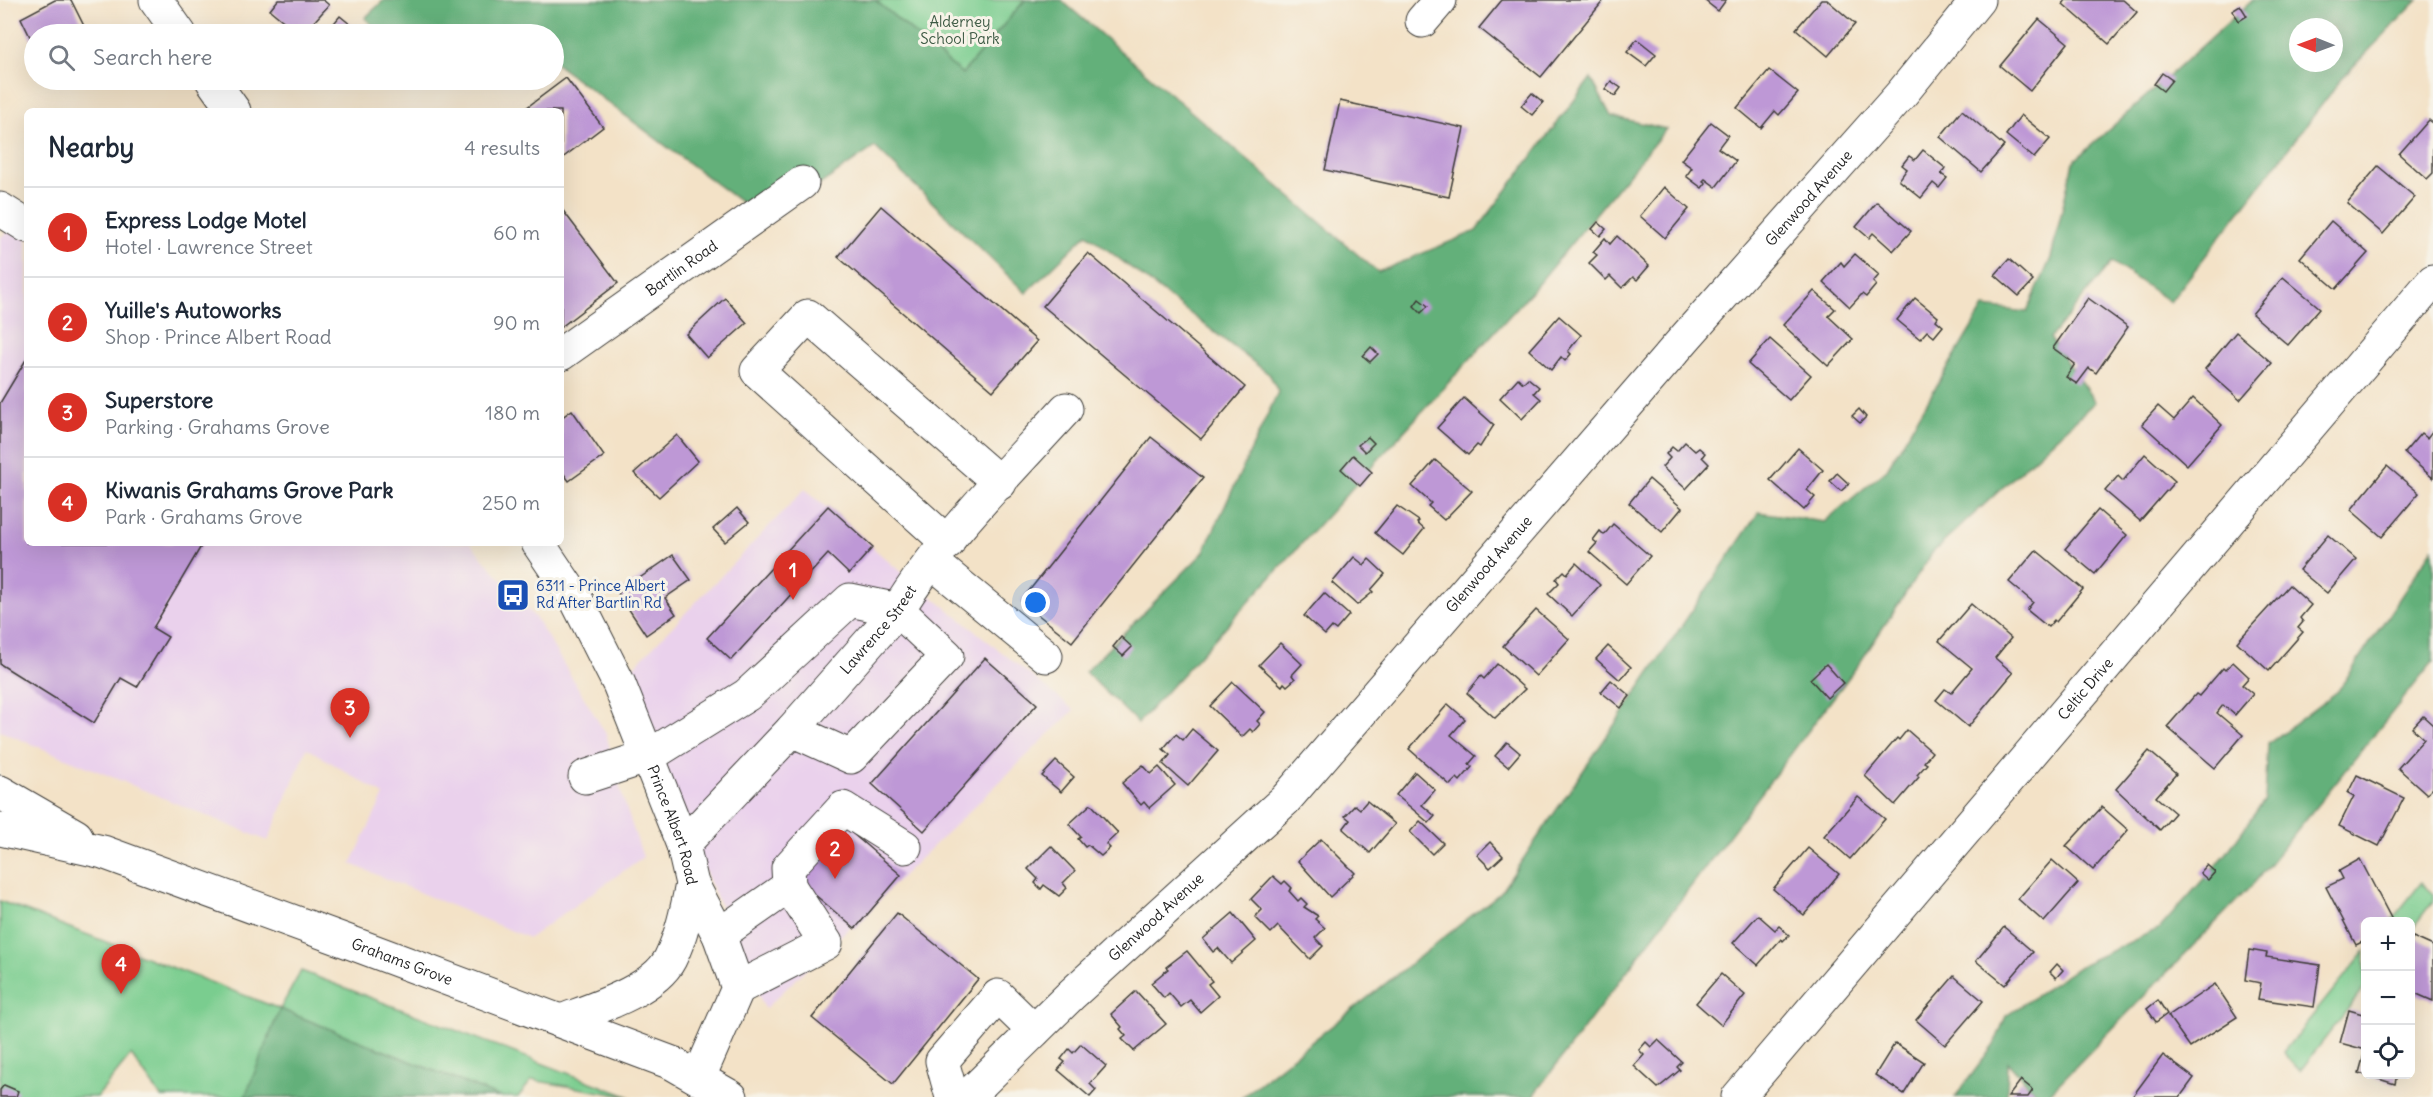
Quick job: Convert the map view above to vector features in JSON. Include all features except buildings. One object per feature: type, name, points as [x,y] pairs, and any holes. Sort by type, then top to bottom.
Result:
[{"type":"street","points":[[156,0],[173,24]]},
{"type":"street","name":"Glenwood Avenue","points":[[967,1097],[1034,1031],[1285,800],[1684,338],[1903,92],[1978,0]]},
{"type":"street","points":[[219,90],[232,108]]},
{"type":"street","name":"Bartlin Road","points":[[564,352],[802,183]]},
{"type":"street","points":[[0,209],[24,224]]},
{"type":"street","name":"Celtic Drive","points":[[1738,1097],[2433,281]]},
{"type":"street","points":[[1000,483],[808,316],[757,371],[1046,656]]},
{"type":"street","name":"Lawrence Street","points":[[683,845],[792,730],[898,610],[912,587],[940,553],[1066,409]]},
{"type":"street","name":"Prince Albert Road","points":[[540,546],[577,601],[619,684],[683,845],[693,884],[719,935],[738,988]]},
{"type":"street","points":[[585,777],[649,756],[747,695],[850,600],[898,610],[947,656],[851,757],[792,730]]},
{"type":"street","name":"Grahams Grove","points":[[0,792],[104,852]]},
{"type":"street","points":[[731,1097],[699,1077],[738,988],[826,943],[789,886],[788,868],[843,808],[905,847]]},
{"type":"street","name":"Grahams Grove","points":[[0,829],[104,852],[564,1020],[672,1063],[699,1077]]},
{"type":"street","points":[[564,1020],[608,1003],[650,981],[669,961],[681,931],[693,884]]},
{"type":"street","points":[[719,935],[789,886]]},
{"type":"street","points":[[952,1097],[942,1061],[998,996],[1034,1031]]},
{"type":"shaded area","points":[[21,219],[24,220],[24,546],[473,546],[537,620],[606,734],[623,799],[643,857],[529,938],[351,864],[384,795],[307,748],[268,841],[0,731],[0,238]]},
{"type":"shaded area","points":[[805,489],[895,567],[1074,710],[765,1009],[650,744],[616,685]]},
{"type":"green space","points":[[384,0],[875,0],[962,74],[1025,0],[1061,0],[1378,272],[1476,231],[1591,78],[1611,116],[1666,129],[1533,290],[1138,723],[1085,672],[1203,553],[1278,392],[1270,375],[1087,234],[1026,293],[875,147],[766,221],[564,70],[564,24],[371,24],[365,18]]},
{"type":"green space","name":"Alderney School Park","points":[[875,0],[1025,0],[962,74]]},
{"type":"green space","points":[[2253,0],[2418,0],[2344,76],[2170,302],[2112,262],[2050,338],[2095,402],[1932,553],[1861,661],[1532,1097],[1242,1097],[1500,893],[1759,512],[1824,522],[1887,469],[1984,307],[2027,312],[2051,258],[2073,162]]},
{"type":"green space","points":[[2433,548],[2433,662],[2255,882],[2046,1097],[2035,1097],[2033,1090],[2008,1062],[2007,1097],[1955,1097],[1994,1045],[2006,1016],[2083,964],[2160,928],[2226,854],[2265,799],[2268,744],[2338,691]]},
{"type":"green space","points":[[2421,883],[2433,894],[2433,901],[2415,925],[2415,917],[2394,917]]},
{"type":"green space","points":[[0,901],[280,1009],[301,971],[630,1097],[532,1080],[518,1097],[161,1097],[131,1055],[97,1097],[0,1097]]},
{"type":"green space","points":[[2361,956],[2361,992],[2300,1071],[2283,1052]]},
{"type":"green space","points":[[280,1009],[500,1097],[245,1097]]},
{"type":"place","name":"6311 - Prince Albert Rd After Bartlin Rd","points":[[513,595]]},
{"type":"place","name":"Express Lodge Motel","points":[[793,600]]},
{"type":"place","name":"Superstore","points":[[350,738]]},
{"type":"place","name":"Yuille's Autoworks","points":[[835,879]]},
{"type":"place","name":"Kiwanis Grahams Grove Park","points":[[121,994]]}]
